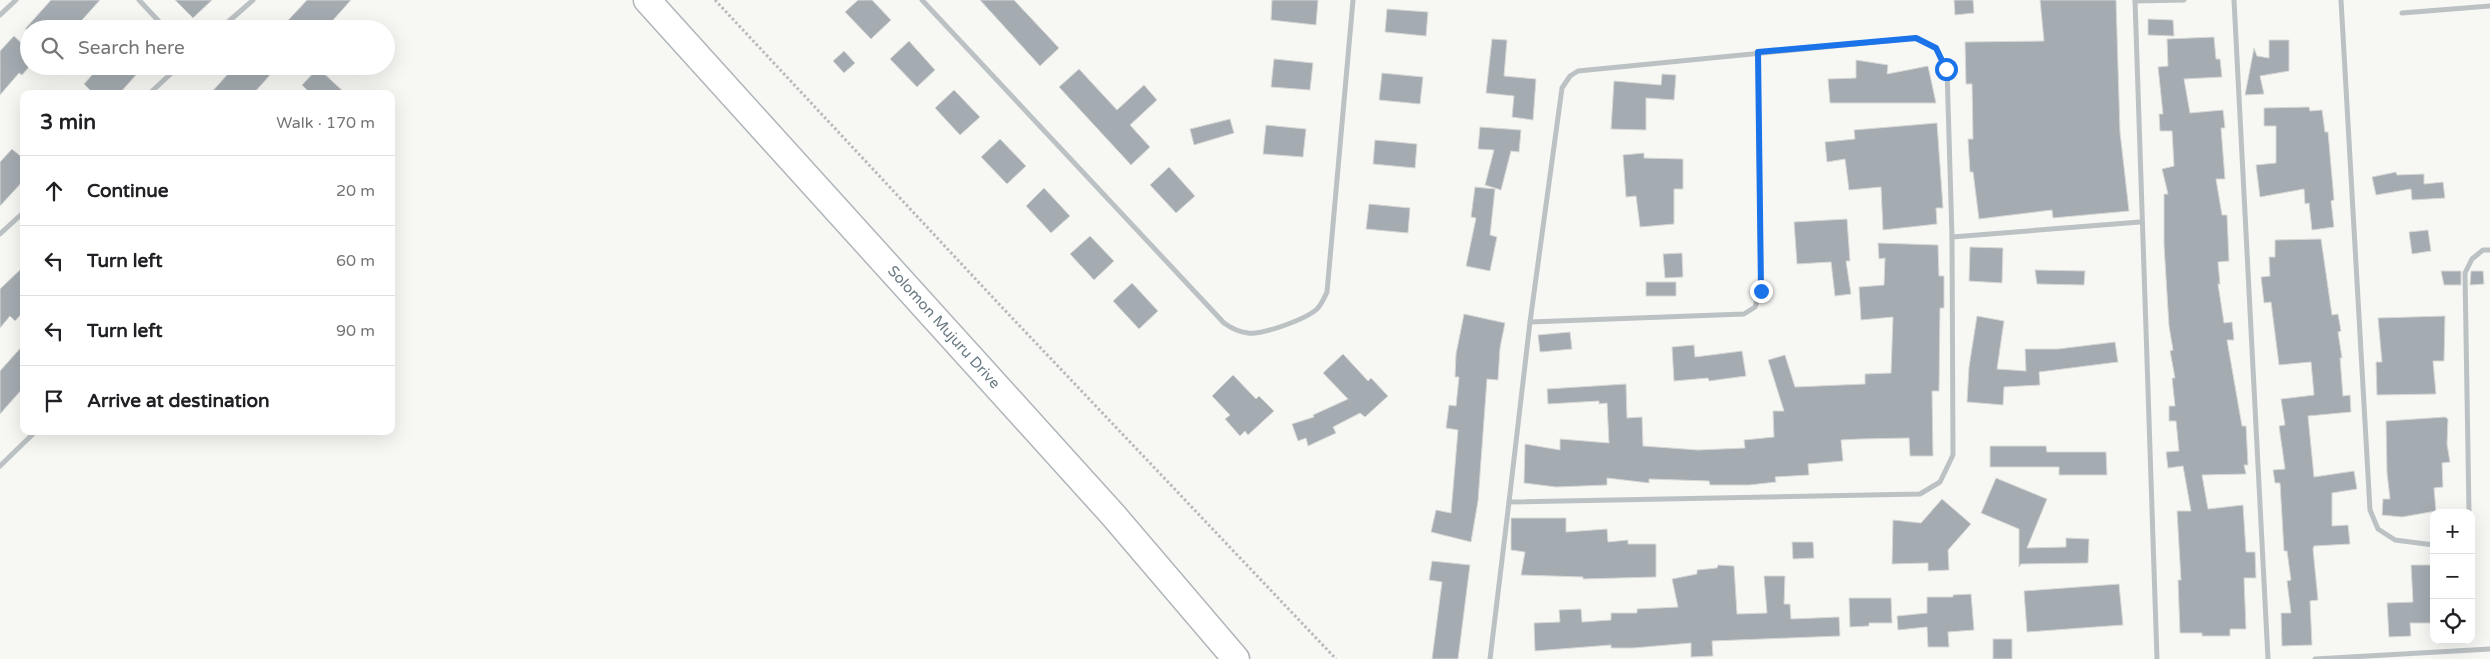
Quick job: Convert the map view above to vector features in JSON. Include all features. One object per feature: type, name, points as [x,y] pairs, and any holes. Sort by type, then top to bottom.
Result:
[{"type":"street","points":[[0,15],[16,0]]},
{"type":"street","points":[[139,0],[158,20]]},
{"type":"street","points":[[230,20],[252,0]]},
{"type":"street","name":"Solomon Mujuru Drive","points":[[647,0],[1114,516],[1236,659]]},
{"type":"street","points":[[922,0],[1224,323],[1234,330],[1249,334],[1265,332],[1309,315],[1317,309],[1327,292],[1354,0]]},
{"type":"street","points":[[2157,659],[2140,222],[2135,1],[2184,0]]},
{"type":"street","points":[[2234,0],[2268,659]]},
{"type":"street","points":[[2341,0],[2370,510],[2378,529],[2395,540],[2430,544]]},
{"type":"street","points":[[2402,13],[2490,6]]},
{"type":"street","points":[[1490,659],[1530,322],[1562,88],[1570,76],[1578,71],[1916,38],[1936,48],[1946,69],[1952,237],[1953,455],[1940,482],[1920,494],[1509,502]]},
{"type":"street","points":[[1530,322],[1744,314],[1755,307],[1761,291],[1758,52]]},
{"type":"street","points":[[153,90],[169,75]]},
{"type":"street","points":[[0,234],[20,216]]},
{"type":"street","points":[[1952,237],[2140,222]]},
{"type":"street","points":[[2469,509],[2465,273],[2472,259],[2483,250],[2490,250]]},
{"type":"street","points":[[0,466],[32,435]]},
{"type":"street","points":[[2315,659],[2490,648]]},
{"type":"path","points":[[715,0],[998,303],[1336,659]]},
{"type":"building","points":[[51,0],[100,0],[82,20],[33,20]]},
{"type":"building","points":[[175,0],[212,0],[193,18]]},
{"type":"building","points":[[307,0],[351,0],[333,20],[288,20]]},
{"type":"building","points":[[858,0],[872,0],[891,20],[871,39],[845,12]]},
{"type":"building","points":[[980,0],[1014,0],[1059,48],[1040,66]]},
{"type":"building","points":[[1272,0],[1318,0],[1316,25],[1271,20]]},
{"type":"building","points":[[1954,0],[1973,0],[1974,13],[1955,15]]},
{"type":"building","points":[[2040,0],[2116,0],[2120,132],[2129,211],[2053,218],[2052,210],[1979,219],[1973,172],[1970,172],[1968,139],[1973,139],[1972,84],[1966,84],[1965,42],[2044,41]]},
{"type":"building","points":[[1387,9],[1428,12],[1426,36],[1385,32]]},
{"type":"building","points":[[2148,19],[2173,20],[2174,36],[2148,35]]},
{"type":"building","points":[[14,36],[20,42],[20,74],[0,95],[0,51]]},
{"type":"building","points":[[2214,37],[2216,59],[2220,59],[2222,77],[2184,79],[2190,113],[2223,110],[2225,128],[2221,128],[2225,179],[2216,179],[2222,215],[2227,215],[2229,261],[2218,262],[2220,284],[2218,284],[2224,323],[2232,322],[2234,340],[2227,340],[2242,426],[2246,426],[2248,465],[2244,465],[2246,474],[2202,475],[2208,509],[2243,505],[2246,552],[2255,552],[2256,578],[2244,578],[2246,629],[2230,629],[2230,636],[2202,636],[2202,633],[2180,633],[2178,580],[2181,580],[2177,511],[2191,511],[2183,466],[2168,468],[2166,452],[2179,451],[2176,421],[2169,421],[2169,406],[2175,406],[2172,378],[2175,378],[2170,351],[2173,350],[2169,326],[2164,245],[2164,194],[2168,194],[2162,169],[2174,166],[2172,131],[2160,131],[2159,114],[2163,114],[2158,67],[2168,66],[2167,39]]},
{"type":"building","points":[[1492,39],[1507,40],[1504,76],[1536,79],[1533,120],[1512,117],[1514,96],[1486,93]]},
{"type":"building","points":[[2269,40],[2289,40],[2289,71],[2260,76],[2264,94],[2245,95],[2254,48],[2257,56],[2269,58]]},
{"type":"building","points":[[909,41],[935,70],[917,87],[890,59]]},
{"type":"building","points":[[844,51],[855,63],[844,73],[833,61]]},
{"type":"building","points":[[1274,59],[1313,63],[1310,90],[1271,87]]},
{"type":"building","points":[[1856,60],[1888,65],[1887,74],[1928,66],[1936,103],[1830,103],[1828,79],[1856,78]]},
{"type":"building","points":[[1079,69],[1117,110],[1144,85],[1157,100],[1130,125],[1150,147],[1131,165],[1059,87]]},
{"type":"building","points":[[1382,73],[1423,77],[1420,104],[1379,100]]},
{"type":"building","points":[[1662,74],[1676,75],[1674,100],[1646,98],[1646,130],[1611,129],[1614,81],[1661,85]]},
{"type":"building","points":[[92,75],[136,75],[123,90],[90,90],[84,84]]},
{"type":"building","points":[[227,75],[270,75],[257,90],[214,90]]},
{"type":"building","points":[[311,75],[326,75],[342,90],[307,90],[302,85]]},
{"type":"building","points":[[954,90],[980,117],[960,135],[935,108]]},
{"type":"building","points":[[2309,107],[2310,111],[2322,110],[2325,132],[2328,132],[2334,200],[2331,201],[2334,227],[2312,230],[2309,203],[2305,204],[2304,189],[2260,197],[2256,165],[2276,163],[2276,126],[2264,126],[2264,108]]},
{"type":"building","points":[[1230,119],[1234,133],[1194,145],[1190,129]]},
{"type":"building","points":[[1937,123],[1943,208],[1936,208],[1937,224],[1883,230],[1881,187],[1849,190],[1845,159],[1827,162],[1825,142],[1855,139],[1854,130]]},
{"type":"building","points":[[1266,125],[1306,129],[1303,157],[1263,154]]},
{"type":"building","points":[[1480,127],[1521,130],[1519,152],[1511,151],[1501,190],[1485,185],[1494,150],[1478,149]]},
{"type":"building","points":[[1000,139],[1026,166],[1007,184],[981,157]]},
{"type":"building","points":[[1375,140],[1417,144],[1415,168],[1373,164]]},
{"type":"building","points":[[12,149],[20,156],[20,184],[0,206],[0,162]]},
{"type":"building","points":[[1644,153],[1644,158],[1683,159],[1683,189],[1674,189],[1674,224],[1640,227],[1636,196],[1626,197],[1623,155]]},
{"type":"building","points":[[1169,167],[1195,196],[1176,213],[1150,185]]},
{"type":"building","points":[[2396,172],[2397,175],[2424,174],[2424,184],[2443,182],[2445,198],[2412,200],[2411,189],[2376,195],[2372,177]]},
{"type":"building","points":[[1475,187],[1495,189],[1490,235],[1497,237],[1490,271],[1466,266],[1476,218],[1471,217]]},
{"type":"building","points":[[1044,188],[1070,216],[1051,233],[1026,206]]},
{"type":"building","points":[[1369,204],[1410,208],[1408,233],[1366,229]]},
{"type":"building","points":[[1847,219],[1850,261],[1846,261],[1851,294],[1835,296],[1831,262],[1797,264],[1794,222]]},
{"type":"building","points":[[2428,230],[2431,251],[2412,254],[2409,232]]},
{"type":"building","points":[[1090,236],[1114,261],[1094,280],[1070,254]]},
{"type":"building","points":[[2321,239],[2332,315],[2338,314],[2341,331],[2338,332],[2342,358],[2340,358],[2343,396],[2350,395],[2351,412],[2308,416],[2314,477],[2354,471],[2357,489],[2332,493],[2332,526],[2348,525],[2350,544],[2314,546],[2313,549],[2318,600],[2310,601],[2312,645],[2282,646],[2281,613],[2291,613],[2287,581],[2291,580],[2287,551],[2284,551],[2280,483],[2275,483],[2273,470],[2285,469],[2279,426],[2285,425],[2281,399],[2314,395],[2311,362],[2279,365],[2271,302],[2264,303],[2261,277],[2270,276],[2269,257],[2275,257],[2275,240]]},
{"type":"building","points":[[1878,243],[1938,245],[1939,276],[1944,276],[1944,308],[1940,308],[1939,391],[1932,391],[1933,456],[1910,456],[1909,438],[1841,440],[1843,461],[1808,464],[1809,475],[1775,477],[1776,482],[1749,485],[1710,485],[1709,481],[1649,479],[1649,483],[1607,478],[1607,485],[1556,487],[1524,483],[1525,444],[1560,450],[1560,439],[1609,443],[1607,403],[1599,404],[1599,401],[1548,404],[1547,389],[1626,384],[1627,418],[1642,417],[1643,446],[1698,450],[1745,448],[1744,440],[1774,437],[1773,411],[1784,411],[1768,360],[1785,355],[1795,387],[1865,384],[1865,374],[1891,373],[1893,317],[1861,320],[1859,287],[1884,285],[1885,258],[1879,259]]},
{"type":"building","points":[[1970,247],[2003,248],[2002,283],[1969,281]]},
{"type":"building","points":[[1682,253],[1683,277],[1665,278],[1663,254]]},
{"type":"building","points":[[20,270],[20,315],[15,321],[10,316],[0,328],[0,289]]},
{"type":"building","points":[[2035,270],[2085,271],[2084,285],[2037,284]]},
{"type":"building","points":[[2441,271],[2461,271],[2461,285],[2444,285]]},
{"type":"building","points":[[2471,271],[2483,271],[2484,284],[2470,285]]},
{"type":"building","points":[[1646,282],[1676,282],[1676,296],[1646,296]]},
{"type":"building","points":[[1132,283],[1158,311],[1139,329],[1113,301]]},
{"type":"building","points":[[1464,314],[1505,323],[1500,348],[1498,380],[1487,379],[1478,501],[1471,542],[1431,532],[1436,510],[1451,513],[1458,430],[1446,428],[1449,405],[1456,406],[1459,377],[1455,377],[1456,354]]},
{"type":"building","points":[[1977,316],[2004,321],[1997,369],[2026,371],[2025,349],[2058,349],[2115,342],[2118,362],[2039,372],[2040,385],[2004,387],[2003,405],[1967,402],[1969,367]]},
{"type":"building","points":[[2445,316],[2444,361],[2433,361],[2436,394],[2377,395],[2376,362],[2382,362],[2378,318]]},
{"type":"building","points":[[1570,332],[1572,349],[1540,352],[1538,335]]},
{"type":"building","points":[[1694,345],[1695,357],[1742,351],[1746,376],[1709,381],[1708,378],[1674,381],[1672,347]]},
{"type":"building","points":[[20,348],[20,392],[0,414],[0,371]]},
{"type":"building","points":[[1343,354],[1368,381],[1371,378],[1388,396],[1365,417],[1360,413],[1333,427],[1336,433],[1308,446],[1306,438],[1298,441],[1292,424],[1314,417],[1313,415],[1348,399],[1323,373]]},
{"type":"building","points":[[1233,375],[1256,399],[1259,396],[1274,411],[1248,435],[1245,431],[1240,436],[1225,419],[1230,415],[1212,396]]},
{"type":"building","points":[[2445,417],[2448,419],[2447,444],[2450,462],[2442,463],[2443,487],[2434,488],[2436,509],[2430,509],[2430,512],[2402,517],[2382,515],[2383,499],[2390,499],[2387,473],[2386,421]]},
{"type":"building","points":[[1990,446],[2046,446],[2047,452],[2106,452],[2107,475],[2059,475],[2059,467],[1990,467]]},
{"type":"building","points":[[1996,478],[2047,499],[2027,548],[2066,547],[2066,538],[2089,539],[2088,563],[2021,564],[2019,567],[2019,529],[1981,513]]},
{"type":"building","points":[[1942,499],[1971,524],[1948,550],[1949,570],[1928,571],[1928,563],[1892,564],[1893,520],[1921,523]]},
{"type":"building","points":[[1511,518],[1566,518],[1566,532],[1607,529],[1608,542],[1628,540],[1628,544],[1656,544],[1656,577],[1583,579],[1583,577],[1521,575],[1525,552],[1511,550]]},
{"type":"building","points":[[1792,542],[1813,542],[1814,558],[1793,559]]},
{"type":"building","points":[[1432,561],[1470,565],[1458,659],[1432,659],[1442,582],[1429,580]]},
{"type":"building","points":[[1718,565],[1734,566],[1737,614],[1767,613],[1764,576],[1785,576],[1784,604],[1790,604],[1791,619],[1839,617],[1840,636],[1712,641],[1713,656],[1691,657],[1691,643],[1633,648],[1611,648],[1611,645],[1535,651],[1534,623],[1560,622],[1559,610],[1581,609],[1582,622],[1611,620],[1611,613],[1637,613],[1637,609],[1678,607],[1672,579],[1697,574],[1697,570],[1717,568]]},
{"type":"building","points":[[2411,565],[2430,565],[2430,623],[2410,623],[2411,636],[2389,637],[2387,603],[2413,602]]},
{"type":"building","points":[[2119,584],[2123,625],[2027,632],[2024,591]]},
{"type":"building","points":[[1971,594],[1974,630],[1948,632],[1949,647],[1928,647],[1927,627],[1898,630],[1897,616],[1927,613],[1927,597],[1953,597],[1953,595]]},
{"type":"building","points":[[1849,598],[1891,598],[1892,623],[1869,623],[1869,626],[1850,627]]},
{"type":"building","points":[[1993,639],[2012,639],[2012,659],[1993,659]]},
{"type":"route","points":[[1761,291],[1758,52],[1916,38],[1936,48],[1946,69]]}]
